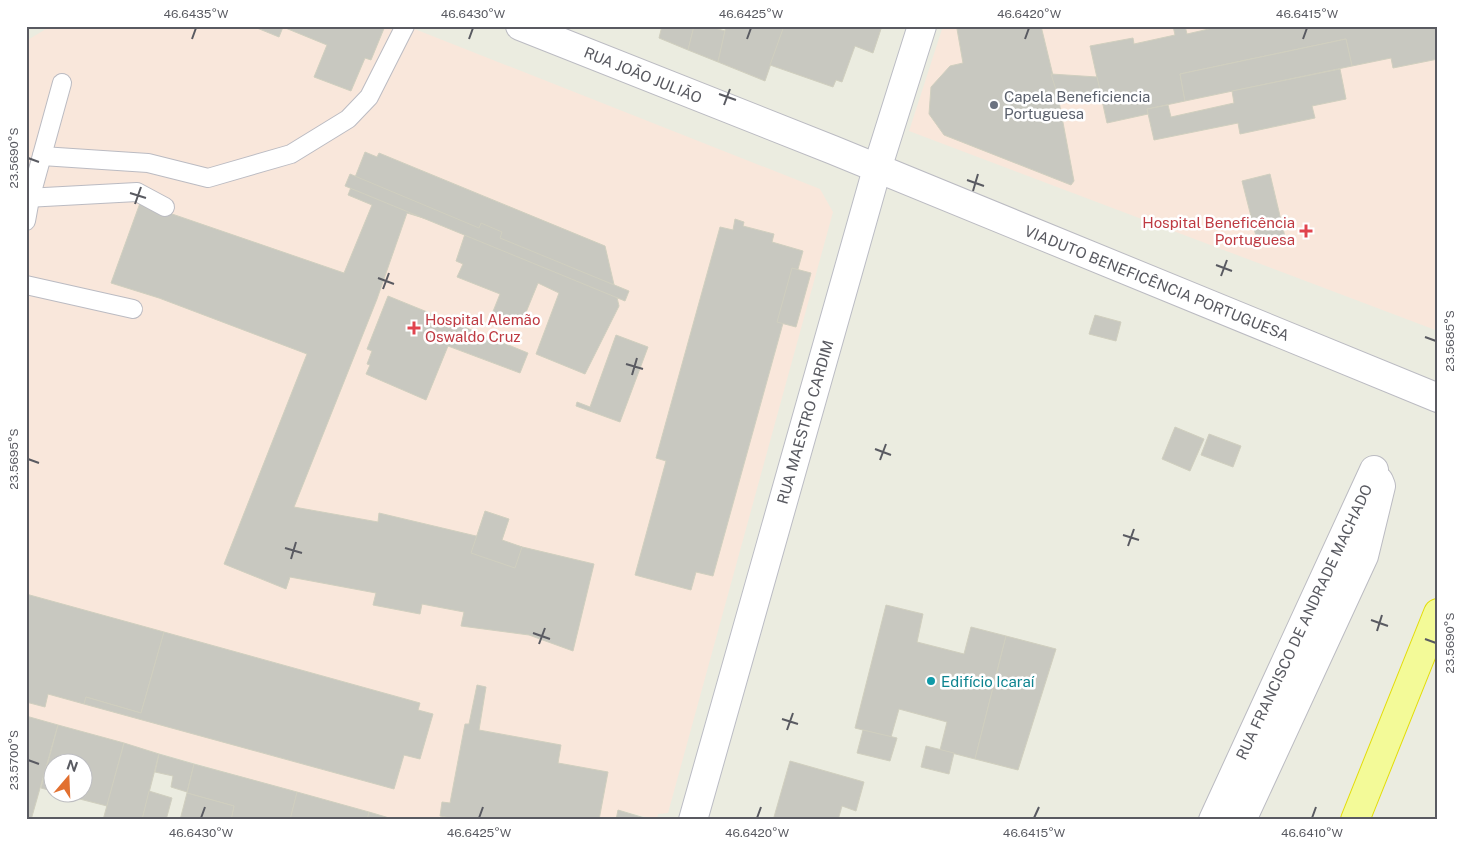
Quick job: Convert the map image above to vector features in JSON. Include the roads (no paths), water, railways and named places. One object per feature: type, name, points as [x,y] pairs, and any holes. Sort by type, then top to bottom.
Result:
[{"type":"highway","points":[[1355,820],[1438,613]]},
{"type":"street","name":"RUA JOÃO JULIÃO","points":[[520,26],[877,169]]},
{"type":"street","name":"RUA MAESTRO CARDIM","points":[[693,820],[877,169],[922,26]]},
{"type":"street","name":"VIADUTO BENEFICÊNCIA PORTUGUESA","points":[[877,169],[1438,398]]},
{"type":"street","name":"RUA FRANCISCO DE ANDRADE MACHADO","points":[[1213,820],[1374,470],[1381,486],[1364,556],[1242,820]]},
{"type":"lane","points":[[42,156],[148,164],[208,178],[291,154],[348,119],[369,97],[406,26]]},
{"type":"lane","points":[[26,221],[28,198],[42,156],[62,83]]},
{"type":"lane","points":[[137,192],[148,164]]},
{"type":"lane","points":[[28,198],[137,192],[165,207]]},
{"type":"lane","points":[[26,285],[133,309]]},
{"type":"place","name":"Capela Beneficiencia Portuguesa","points":[[994,105]]},
{"type":"place","name":"Hospital Beneficência Portuguesa","points":[[1306,231]]},
{"type":"place","name":"Hospital Alemão Oswaldo Cruz","points":[[414,328]]},
{"type":"place","name":"Edifício Icaraí","points":[[931,681]]}]
